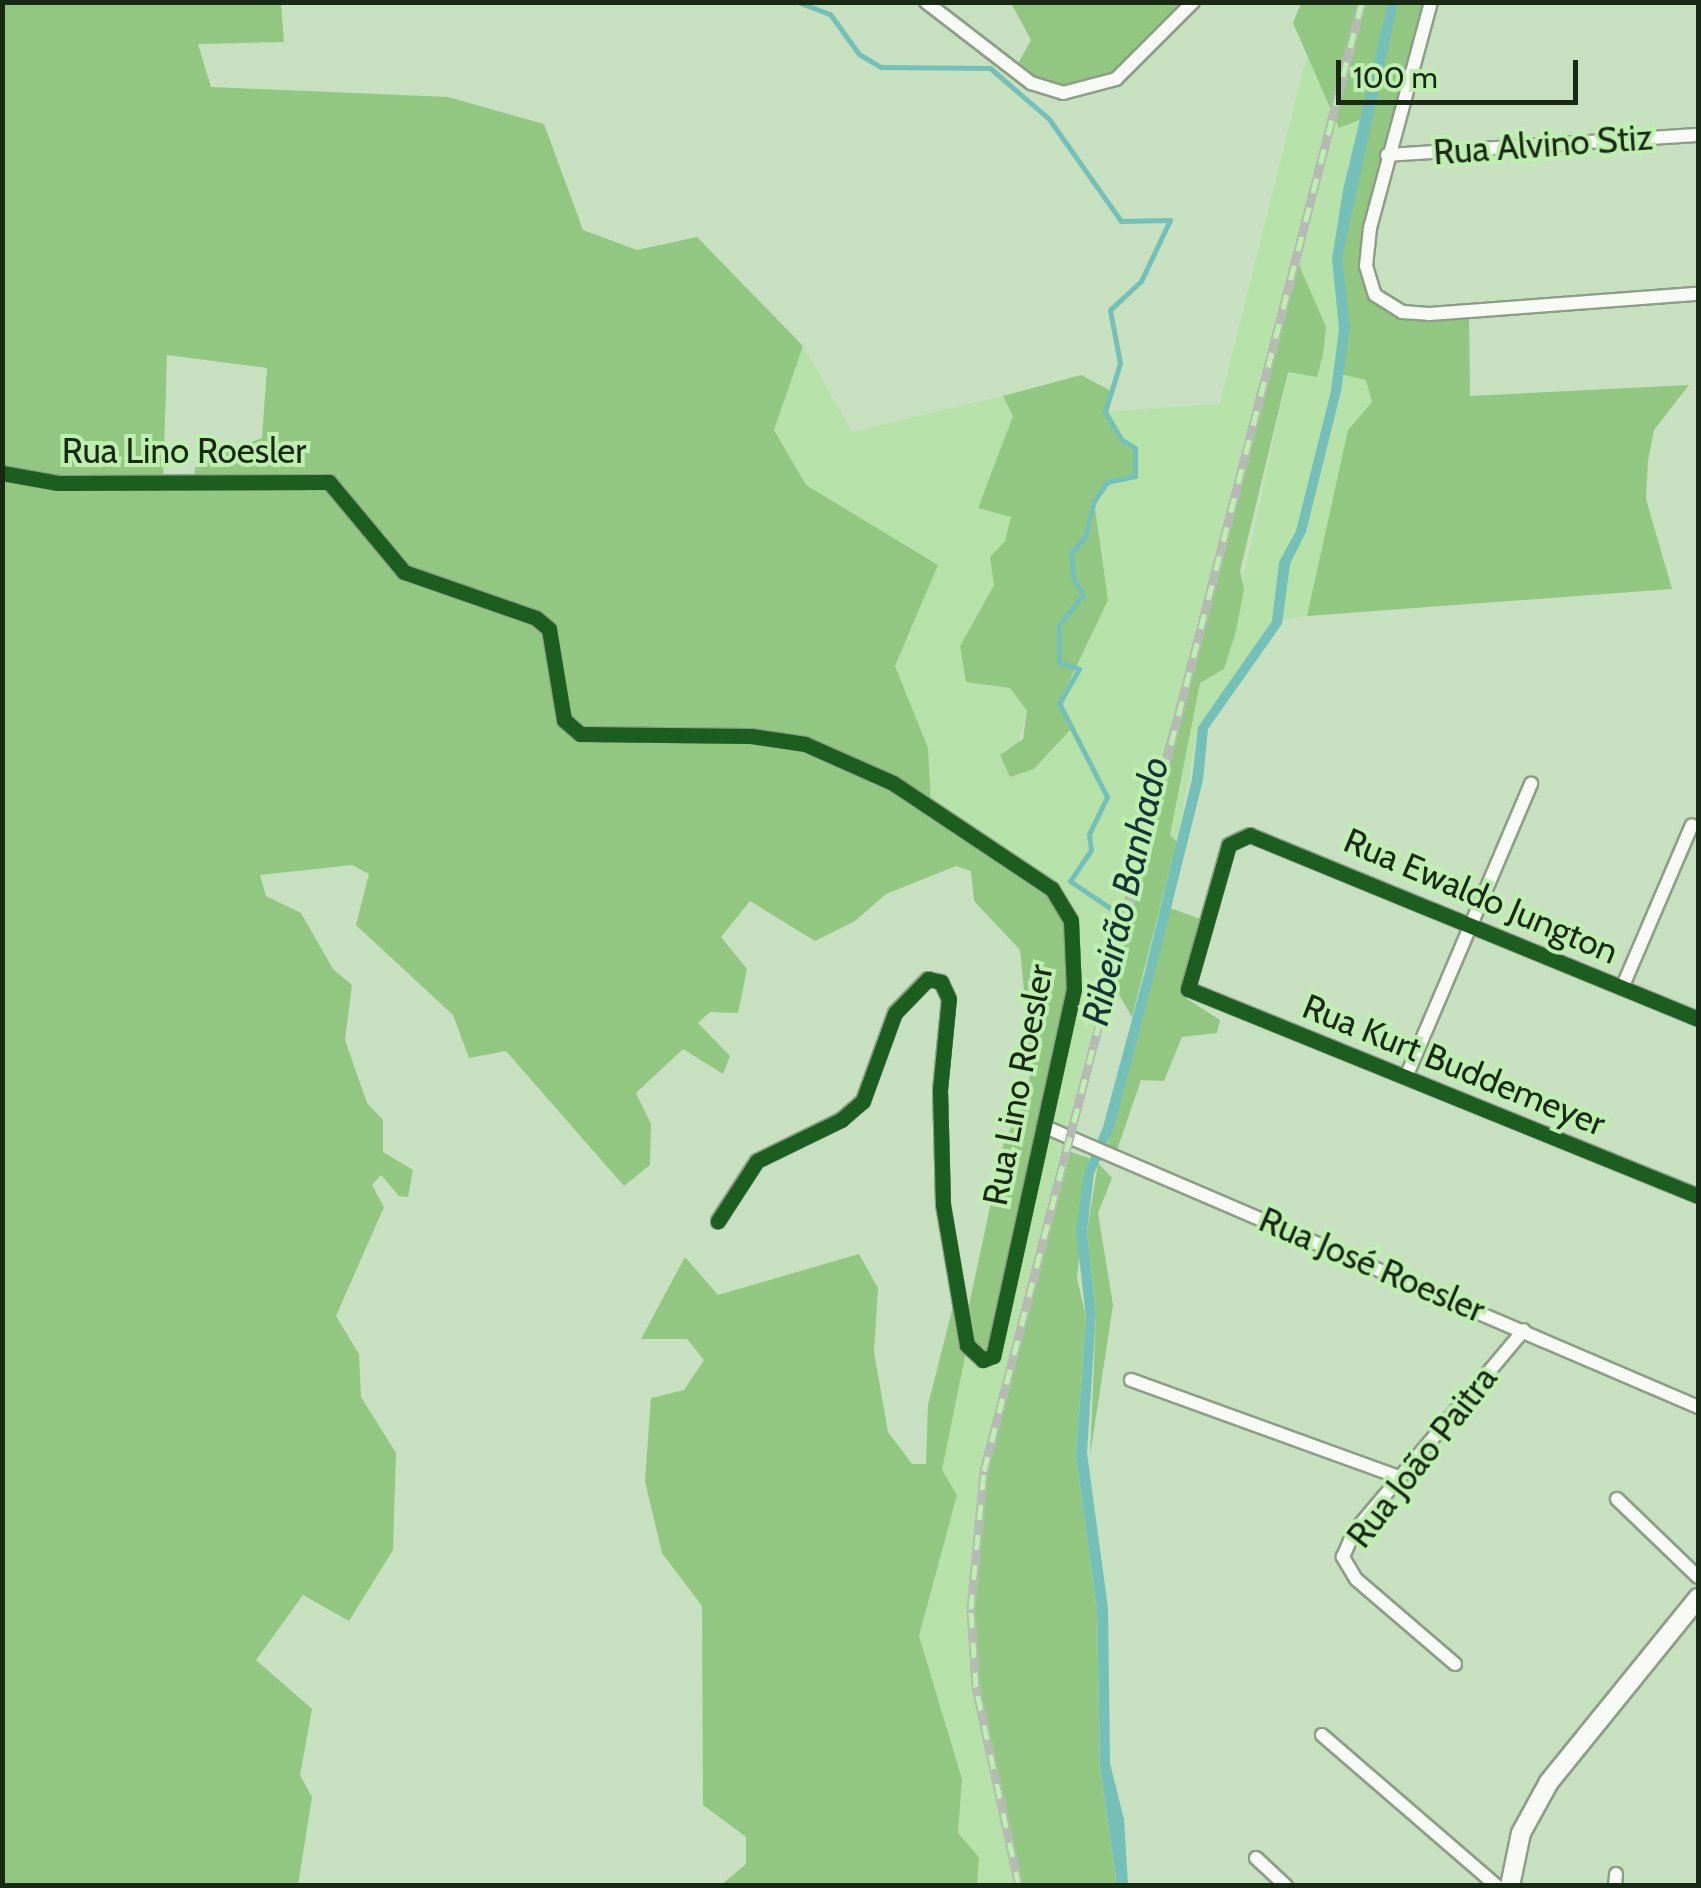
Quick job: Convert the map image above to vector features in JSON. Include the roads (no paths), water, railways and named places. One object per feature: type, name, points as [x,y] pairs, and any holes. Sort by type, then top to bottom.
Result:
[{"type":"street","points":[[926,2],[1031,83],[1063,93],[1116,80],[1194,2]]},
{"type":"street","points":[[1431,2],[1387,155],[1366,266],[1383,303],[1429,314],[1698,294]]},
{"type":"street","name":"Rua Alvino Stiz","points":[[1387,155],[1698,135]]},
{"type":"street","name":"Rua Lino Roesler","points":[[2,473],[58,482],[328,482],[404,572],[536,618],[549,629],[564,720],[580,734],[751,736],[805,744],[848,759],[931,806],[1052,889],[1071,921],[1074,989],[994,1356],[983,1360],[967,1345],[943,1204],[940,1090],[949,998],[941,982],[928,979],[896,1013],[863,1101],[841,1120],[757,1161],[718,1220]]},
{"type":"street","points":[[1406,1077],[1530,784]]},
{"type":"street","points":[[1622,988],[1692,825]]},
{"type":"street","name":"Rua Ewaldo Jungton","points":[[1188,989],[1229,845],[1238,838],[1260,837],[1698,1019]]},
{"type":"street","name":"Rua Kurt Buddemeyer","points":[[1188,989],[1698,1196]]},
{"type":"street","name":"Rua José Roesler","points":[[1043,1126],[1698,1407]]},
{"type":"street","name":"Rua João Paitra","points":[[1455,1664],[1356,1579],[1344,1557],[1353,1533],[1524,1330]]},
{"type":"street","points":[[1131,1380],[1399,1477]]},
{"type":"street","points":[[1616,1499],[1698,1577]]},
{"type":"street","points":[[1510,1886],[1521,1833],[1549,1782],[1698,1598]]},
{"type":"street","points":[[1322,1735],[1497,1886]]},
{"type":"street","points":[[1256,1858],[1286,1886]]},
{"type":"water","points":[[1388,3],[1398,3],[1342,258],[1350,327],[1341,391],[1306,532],[1290,564],[1282,624],[1208,729],[1203,780],[1155,972],[1114,1128],[1094,1174],[1087,1231],[1096,1314],[1087,1453],[1108,1608],[1110,1763],[1124,1819],[1128,1885],[1117,1885],[1100,1767],[1097,1610],[1076,1456],[1086,1317],[1076,1232],[1084,1173],[1103,1127],[1145,971],[1192,779],[1198,727],[1272,621],[1279,562],[1296,531],[1331,391],[1339,329],[1332,259],[1343,190]]},
{"type":"waterway","name":"Ribeirão Banhado","points":[[798,2],[830,14],[859,54],[881,67],[990,68],[1049,119],[1121,221],[1170,220],[1141,281],[1110,310],[1120,363],[1105,412],[1121,439],[1135,448],[1135,476],[1107,482],[1094,501],[1085,537],[1071,553],[1073,578],[1083,595],[1059,625],[1059,662],[1079,669],[1059,703],[1107,797],[1089,834],[1091,850],[1070,881],[1110,908]]},
{"type":"railway","points":[[1019,1886],[976,1687],[971,1609],[984,1471],[1362,2]]}]
